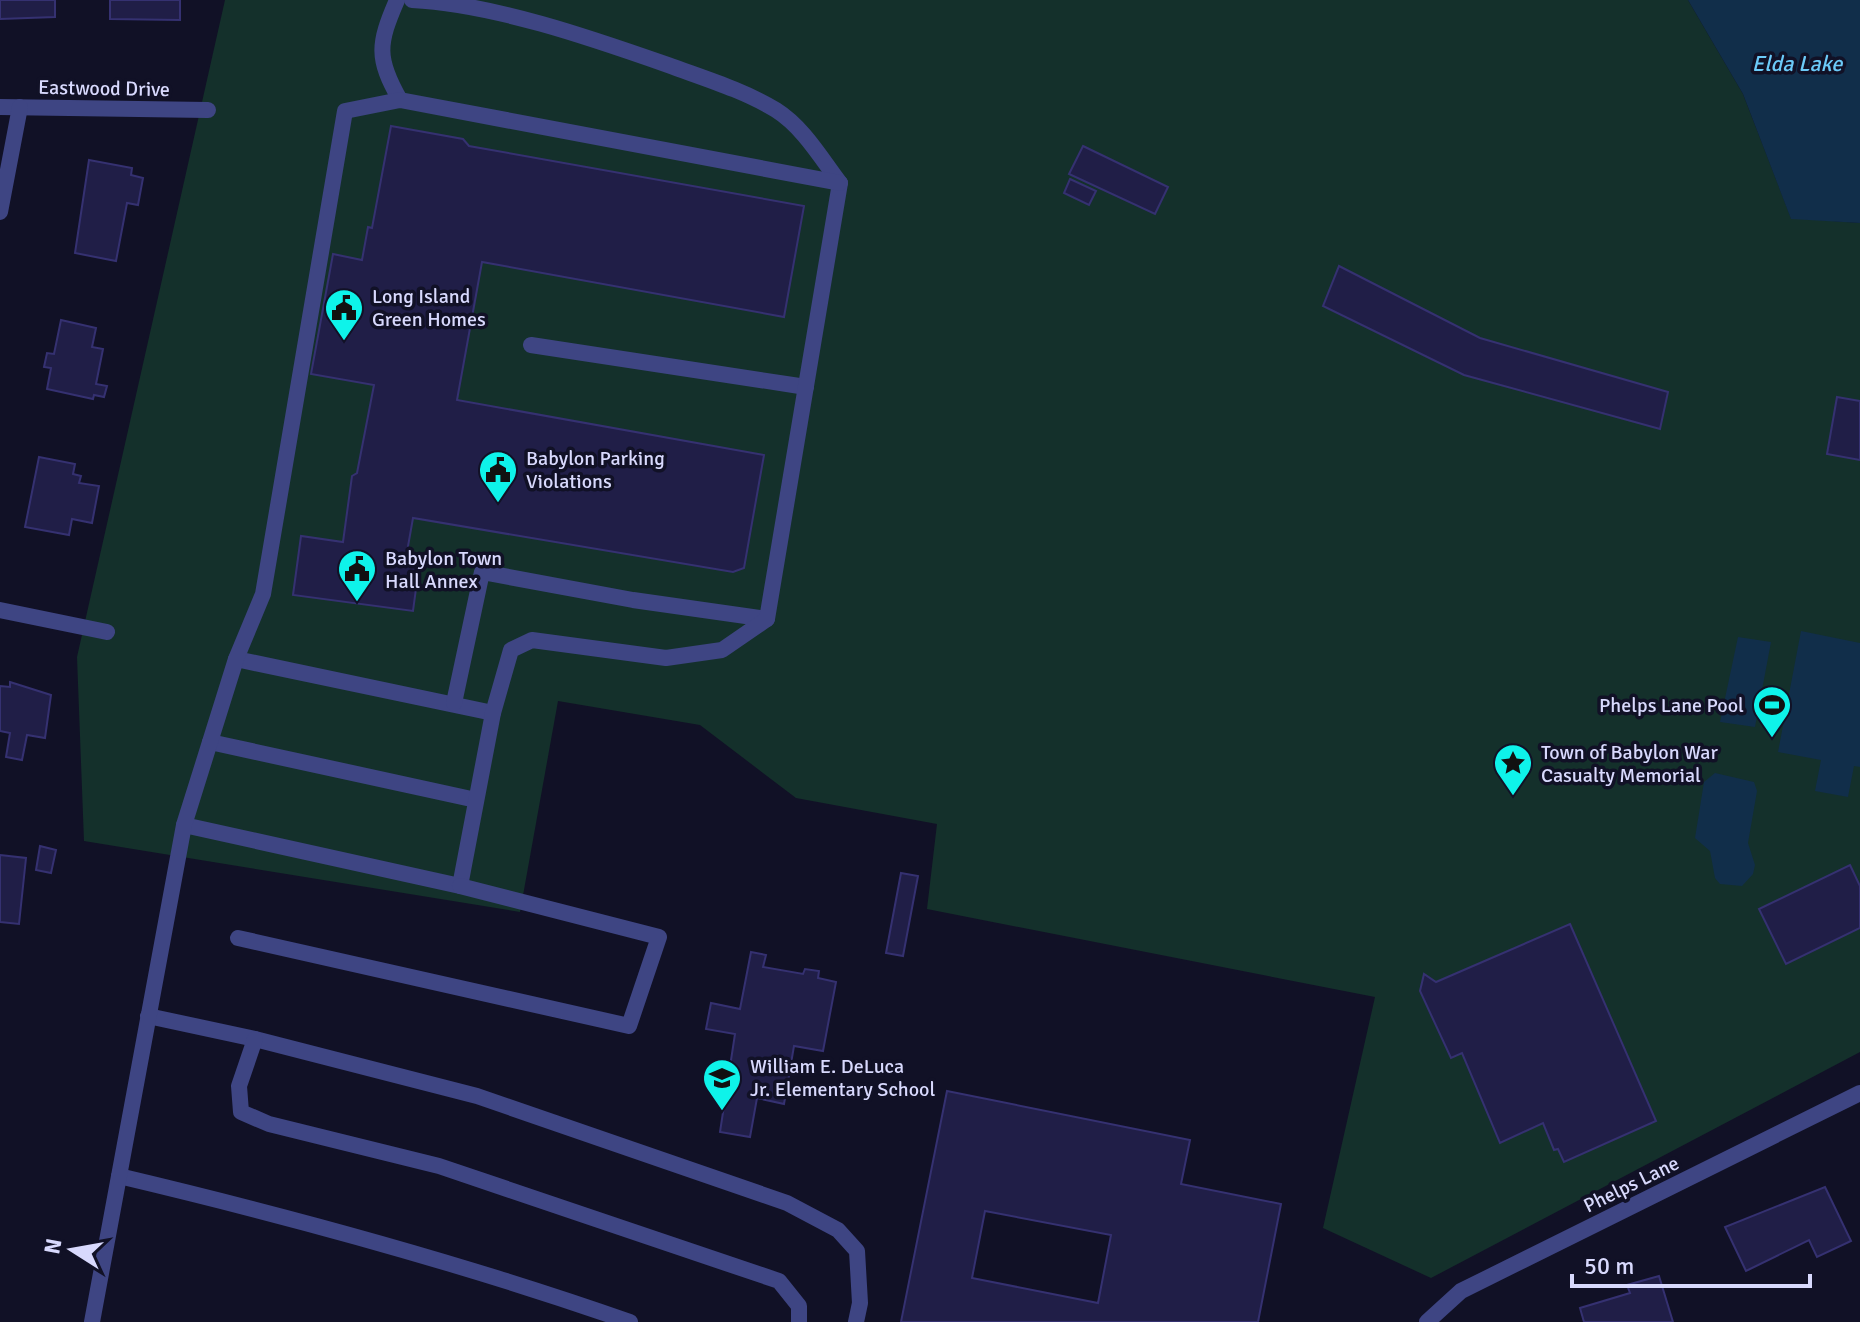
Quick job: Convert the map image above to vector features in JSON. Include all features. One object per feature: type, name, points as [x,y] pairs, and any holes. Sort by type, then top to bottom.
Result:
[{"type":"street","points":[[397,0],[384,31],[382,68],[400,100]]},
{"type":"street","points":[[412,0],[444,2],[599,41],[704,78],[776,110],[803,134],[840,183],[767,619],[722,650],[666,658],[532,640],[511,650],[493,713],[460,886]]},
{"type":"street","points":[[92,1322],[184,825],[236,659],[263,594],[345,111],[400,100],[840,183]]},
{"type":"street","name":"Eastwood Drive","points":[[0,107],[208,110]]},
{"type":"street","points":[[0,212],[20,107]]},
{"type":"street","points":[[531,345],[806,387]]},
{"type":"street","points":[[454,703],[482,572],[633,600],[767,619]]},
{"type":"street","points":[[0,610],[107,632]]},
{"type":"street","points":[[236,659],[493,713]]},
{"type":"street","points":[[210,742],[476,800]]},
{"type":"street","points":[[184,825],[460,886],[659,937],[629,1026],[238,938]]},
{"type":"street","points":[[148,1016],[255,1039],[477,1096],[787,1203],[838,1230],[857,1251],[860,1303],[856,1322]]},
{"type":"street","points":[[255,1039],[239,1086],[241,1112],[269,1124],[439,1166],[779,1281],[799,1306],[799,1322]]},
{"type":"street","name":"Phelps Lane","points":[[1427,1322],[1461,1291],[1860,1093]]},
{"type":"street","points":[[119,1176],[312,1222],[501,1276],[630,1322]]},
{"type":"green space","points":[[225,0],[1688,0],[1743,94],[1791,218],[1860,223],[1860,1052],[1431,1278],[1323,1228],[1375,997],[927,909],[937,824],[796,798],[700,725],[558,701],[520,912],[84,841],[77,657]]},
{"type":"water","name":"Elda Lake","points":[[1688,0],[1860,0],[1860,223],[1791,219],[1743,94]]},
{"type":"water","points":[[1801,631],[1860,643],[1860,767],[1854,766],[1848,797],[1815,791],[1821,760],[1778,752]]},
{"type":"water","points":[[1738,637],[1771,642],[1755,727],[1720,722]]},
{"type":"water","points":[[1715,773],[1754,782],[1757,791],[1748,843],[1755,865],[1753,874],[1742,886],[1720,884],[1715,878],[1710,851],[1695,838],[1704,782]]},
{"type":"building","points":[[0,0],[55,0],[55,17],[0,19]]},
{"type":"building","points":[[110,0],[180,0],[180,20],[110,19]]},
{"type":"building","points":[[391,126],[463,139],[469,146],[804,206],[784,317],[482,262],[457,400],[764,455],[744,568],[733,572],[413,518],[407,552],[420,559],[413,611],[293,595],[301,536],[343,542],[352,476],[357,473],[374,385],[311,374],[333,254],[362,260],[368,227],[372,228]]},
{"type":"building","points":[[1083,146],[1168,187],[1155,214],[1069,174]]},
{"type":"building","points":[[89,160],[132,168],[131,175],[143,178],[138,205],[127,203],[116,261],[75,253]]},
{"type":"building","points":[[1070,179],[1096,191],[1089,205],[1064,193]]},
{"type":"building","points":[[1339,266],[1480,338],[1668,392],[1660,429],[1464,375],[1323,306]]},
{"type":"building","points":[[61,320],[96,328],[92,347],[103,349],[96,384],[107,386],[104,397],[94,395],[93,399],[47,389],[51,368],[44,367],[47,353],[54,354]]},
{"type":"building","points":[[1837,397],[1860,401],[1860,460],[1827,454]]},
{"type":"building","points":[[39,457],[75,464],[73,474],[81,476],[79,483],[99,486],[92,523],[72,519],[69,535],[25,527]]},
{"type":"building","points":[[10,682],[51,695],[45,738],[27,735],[22,760],[6,757],[10,733],[0,731],[0,686],[10,687]]},
{"type":"building","points":[[40,846],[56,850],[51,873],[36,870]]},
{"type":"building","points":[[0,855],[26,858],[19,924],[0,922]]},
{"type":"building","points":[[1850,865],[1860,886],[1860,928],[1786,964],[1759,909]]},
{"type":"building","points":[[901,873],[918,876],[903,956],[886,953]]},
{"type":"building","points":[[1570,924],[1656,1121],[1564,1162],[1558,1149],[1554,1150],[1543,1123],[1500,1143],[1462,1053],[1451,1058],[1420,991],[1424,974],[1436,982]]},
{"type":"building","points":[[751,952],[766,955],[763,967],[803,974],[805,969],[819,971],[818,978],[836,982],[823,1051],[794,1046],[784,1104],[757,1098],[750,1137],[720,1132],[735,1034],[706,1029],[711,1003],[740,1009]]},
{"type":"building","points":[[947,1091],[1190,1140],[1181,1184],[1281,1204],[1258,1322],[901,1322]],"holes":[[[985,1211],[1111,1235],[1098,1303],[972,1278]]]},
{"type":"building","points":[[1825,1187],[1851,1241],[1817,1257],[1809,1240],[1746,1271],[1725,1227]]},
{"type":"building","points":[[1659,1276],[1673,1322],[1584,1322],[1580,1308],[1630,1293],[1627,1285]]},
{"type":"place","name":"Long Island Green Homes","points":[[344,342]]},
{"type":"place","name":"Babylon Parking Violations","points":[[498,504]]},
{"type":"place","name":"Babylon Town Hall Annex","points":[[357,603]]},
{"type":"place","name":"Phelps Lane Pool","points":[[1772,739]]},
{"type":"place","name":"Town of Babylon War Casualty Memorial","points":[[1513,797]]},
{"type":"place","name":"William E. DeLuca Jr. Elementary School","points":[[722,1112]]}]
